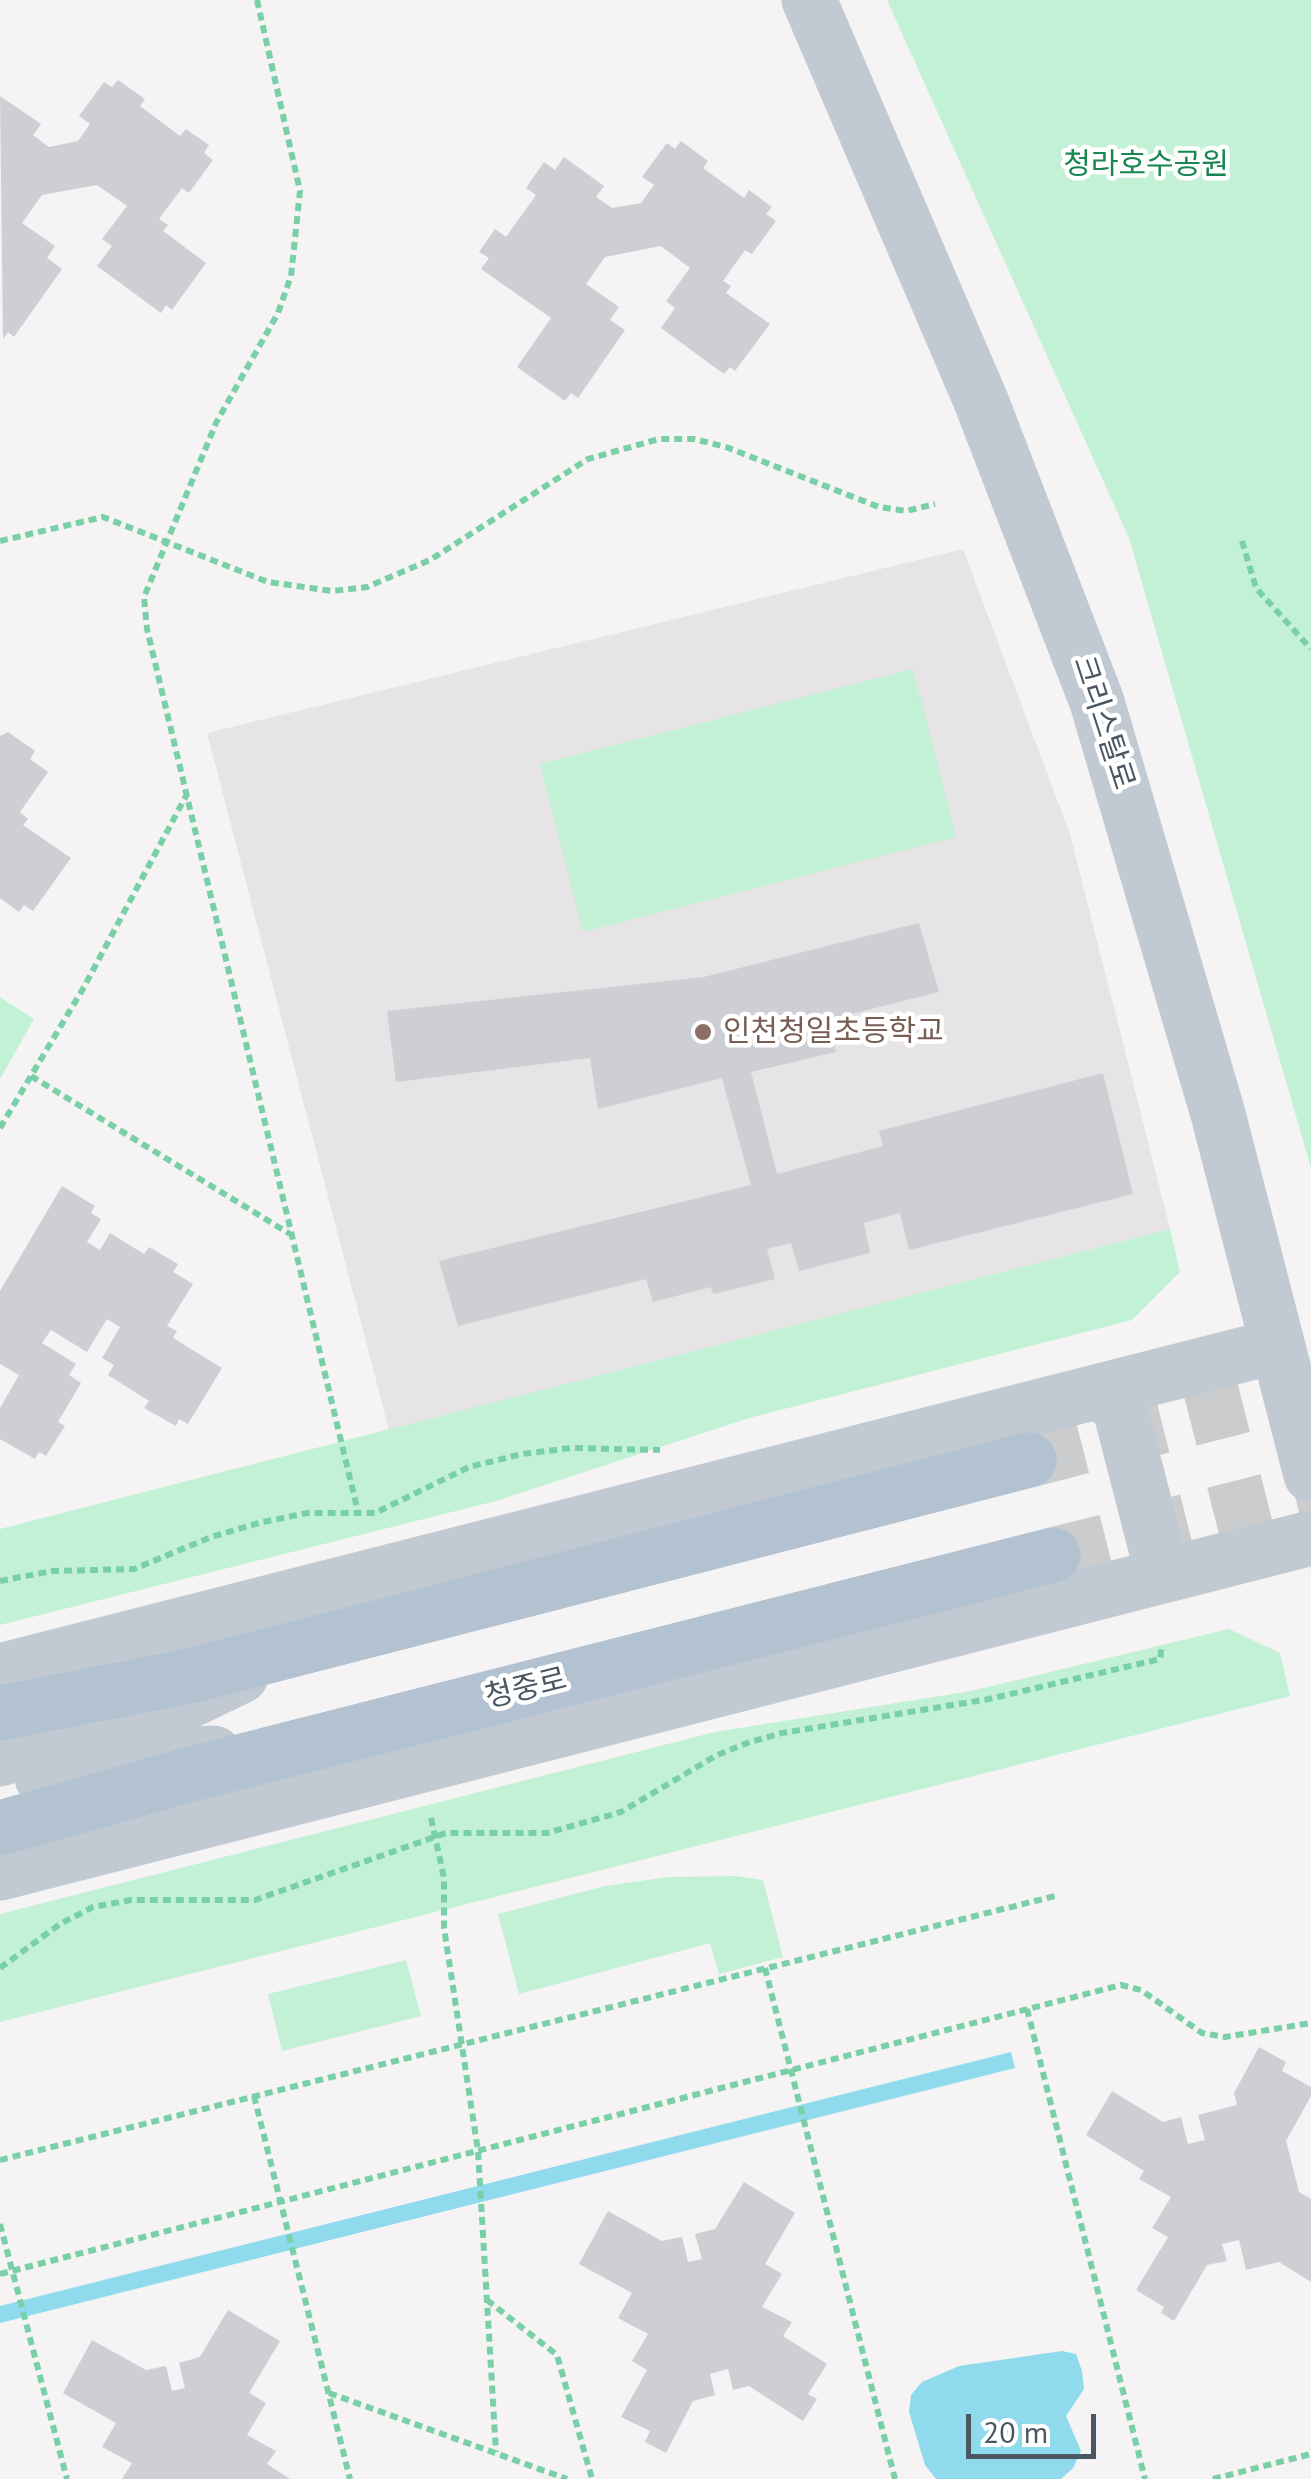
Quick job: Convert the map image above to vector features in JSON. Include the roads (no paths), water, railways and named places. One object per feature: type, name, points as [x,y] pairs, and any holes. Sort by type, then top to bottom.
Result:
[{"type":"main road","points":[[0,1713],[190,1676],[1029,1460]]},
{"type":"main road","name":"청중로","points":[[0,1828],[281,1751],[1053,1555]]},
{"type":"street","name":"크리스탈로","points":[[809,0],[974,384],[1087,672],[1183,990],[1311,1476]]},
{"type":"street","points":[[0,1671],[1277,1346]]},
{"type":"street","points":[[1100,1391],[1120,1410],[1158,1556],[1151,1578]]},
{"type":"street","points":[[0,1873],[1311,1538]]},
{"type":"street","points":[[0,1759],[182,1705],[303,1647]]},
{"type":"street","points":[[0,1786],[168,1755],[281,1751]]},
{"type":"water","points":[[1011,2052],[1015,2068],[0,2323],[0,2306]]},
{"type":"water","points":[[1062,2351],[1076,2354],[1084,2389],[1066,2416],[1081,2451],[1073,2468],[1061,2479],[936,2479],[925,2465],[909,2412],[911,2395],[922,2382],[959,2366]]},
{"type":"tunnel","points":[[1029,1460],[1311,1388]]},
{"type":"tunnel","points":[[1053,1555],[1311,1490]]},
{"type":"place","name":"인천청일초등학교","points":[[703,1032]]},
{"type":"park label","name":"청라호수공원","points":[[1146,165]]}]
